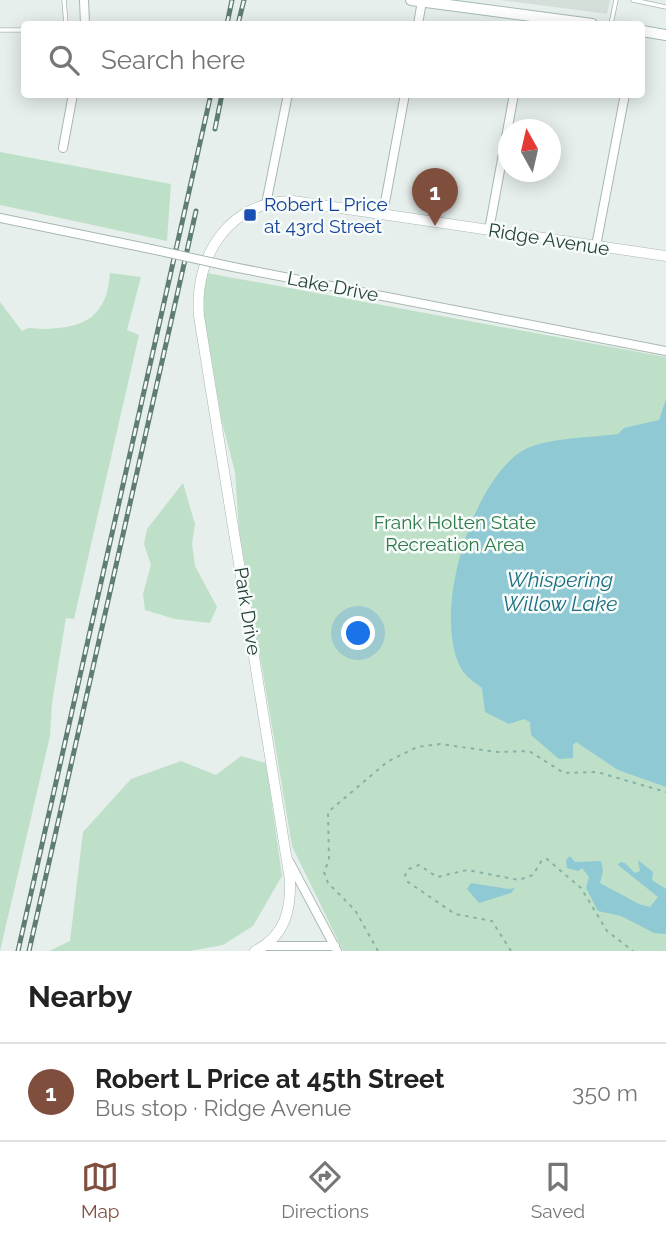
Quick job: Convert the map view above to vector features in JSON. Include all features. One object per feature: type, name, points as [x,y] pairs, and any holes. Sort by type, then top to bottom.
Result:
[{"type":"main road","points":[[415,0],[528,20]]},
{"type":"main road","points":[[645,32],[666,35]]},
{"type":"street","points":[[84,0],[85,21]]},
{"type":"street","points":[[415,0],[418,21]]},
{"type":"street","points":[[63,148],[72,98]]},
{"type":"street","points":[[266,204],[287,98]]},
{"type":"street","points":[[383,213],[404,98]]},
{"type":"street","points":[[489,230],[513,98]]},
{"type":"street","points":[[596,246],[624,98]]},
{"type":"street","name":"Ridge Avenue","points":[[266,204],[308,202],[666,256]]},
{"type":"street","name":"Park Drive","points":[[266,204],[246,212],[215,240],[205,260],[198,294],[201,334],[288,859],[336,949]]},
{"type":"street","name":"Lake Drive","points":[[0,218],[233,267],[666,351]]},
{"type":"street","points":[[255,951],[280,932],[289,906],[288,859]]},
{"type":"street","points":[[265,946],[336,949]]},
{"type":"lane","points":[[64,0],[66,21]]},
{"type":"lane","points":[[612,21],[616,0]]},
{"type":"lane","points":[[633,0],[666,7]]},
{"type":"lane","points":[[0,30],[21,30]]},
{"type":"path","points":[[378,951],[355,910],[328,883],[324,872],[330,860],[328,812],[387,762],[417,747],[433,744],[494,751],[529,751],[564,773],[597,772],[666,792]]},
{"type":"path","points":[[511,951],[492,921],[455,914],[408,882],[405,875],[409,869],[418,864],[434,876],[470,870],[519,880],[530,877],[542,860],[548,860],[581,888],[607,932],[633,951]]},
{"type":"shaded area","points":[[500,0],[610,0],[607,14]]},
{"type":"green space","points":[[0,152],[171,184],[167,241],[0,205]]},
{"type":"green space","points":[[110,273],[141,277],[127,330],[139,335],[74,619],[66,618],[52,703],[50,736],[0,951],[0,302],[22,331],[30,328],[71,326],[91,317],[99,310],[108,288]]},
{"type":"green space","name":"Frank Holten State Recreation Area","points":[[207,273],[666,357],[666,951],[343,951],[292,846],[239,530],[235,472],[222,422],[202,303]]},
{"type":"green space","points":[[183,483],[195,524],[192,544],[195,566],[217,607],[210,623],[175,619],[145,610],[143,594],[151,565],[144,544],[147,529]]},
{"type":"green space","points":[[241,756],[266,763],[282,876],[253,926],[223,945],[190,951],[49,951],[70,941],[83,832],[131,779],[181,761],[216,775]]},
{"type":"water","name":"Whispering Willow Lake","points":[[666,399],[666,787],[618,770],[576,742],[573,745],[573,758],[559,759],[531,735],[530,722],[524,719],[509,724],[485,712],[482,688],[462,670],[454,647],[451,619],[453,587],[460,555],[471,523],[485,494],[501,470],[519,453],[540,444],[618,434],[624,428],[659,420]]},
{"type":"water","points":[[570,856],[575,862],[601,861],[603,871],[600,883],[650,907],[658,897],[618,865],[620,862],[625,863],[635,873],[640,871],[638,860],[653,872],[652,880],[666,889],[666,934],[654,933],[621,916],[598,911],[586,888],[589,877],[582,868],[578,871],[567,868],[566,860]]},
{"type":"water","points":[[471,883],[515,888],[511,893],[479,903],[467,889]]},
{"type":"railway","points":[[228,21],[232,0]]},
{"type":"railway","points":[[239,21],[244,0]]},
{"type":"railway","points":[[18,951],[210,98]]},
{"type":"railway","points":[[215,129],[221,98]]},
{"type":"railway","points":[[29,951],[196,211]]},
{"type":"place","name":"Robert L Price at 43rd Street","points":[[250,215]]},
{"type":"place","name":"Robert L Price at 45th Street","points":[[435,226]]}]
